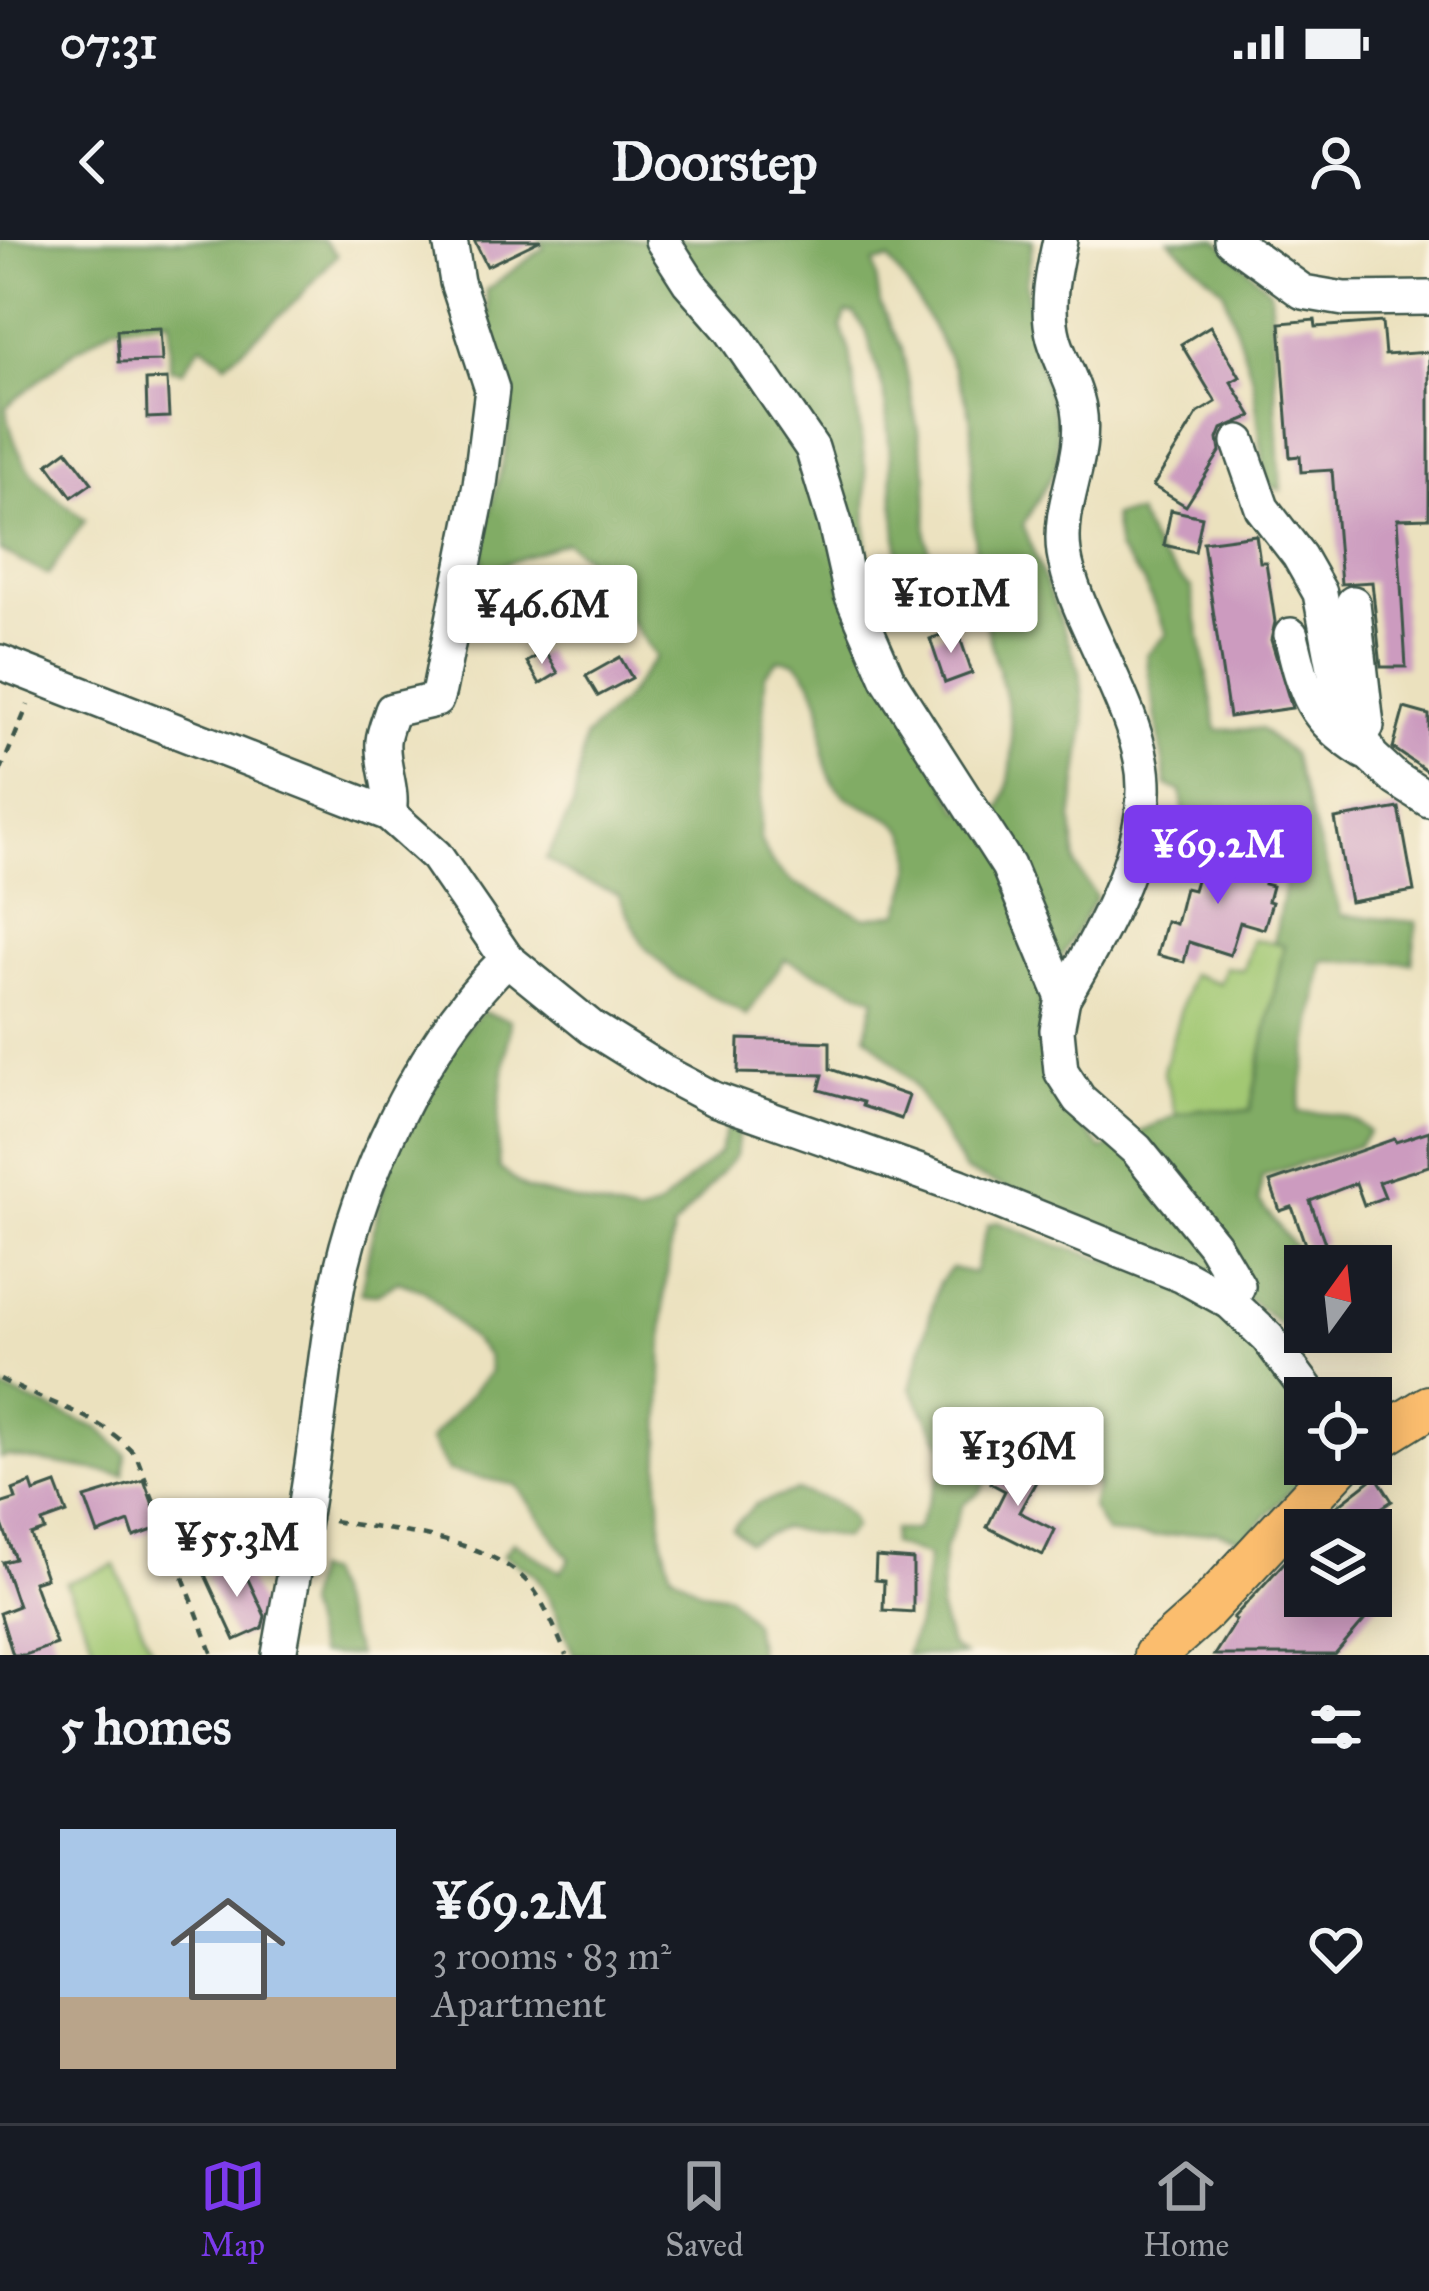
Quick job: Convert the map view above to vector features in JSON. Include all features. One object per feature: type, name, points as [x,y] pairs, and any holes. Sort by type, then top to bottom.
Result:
[{"type":"main road","points":[[1392,1430],[1429,1407]]},
{"type":"main road","points":[[1155,1655],[1201,1614],[1321,1485]]},
{"type":"street","points":[[389,814],[392,799],[382,744],[392,710],[436,700],[440,690],[488,435],[492,388],[457,282],[450,240]]},
{"type":"street","points":[[662,240],[812,448],[851,595],[888,679],[1008,866],[1063,998]]},
{"type":"street","points":[[1060,240],[1048,302],[1054,338],[1079,408],[1081,452],[1063,520],[1064,555],[1132,729],[1142,763],[1143,799],[1136,842],[1115,898],[1063,998],[1057,1030],[1061,1071],[1079,1099],[1137,1150],[1213,1244],[1238,1286],[1230,1302]]},
{"type":"street","points":[[1231,240],[1303,292],[1344,299],[1429,298]]},
{"type":"street","points":[[1240,442],[1262,508],[1320,593],[1337,684],[1371,756]]},
{"type":"street","points":[[1353,603],[1371,756]]},
{"type":"street","points":[[1291,635],[1306,697],[1340,737],[1429,800]]},
{"type":"street","points":[[0,662],[389,814],[436,856],[507,959],[592,1028],[715,1099],[960,1186],[1183,1276],[1230,1302],[1268,1338],[1297,1377]]},
{"type":"street","points":[[279,1655],[335,1295],[356,1221],[387,1141],[433,1052],[480,985],[507,959]]},
{"type":"path","points":[[0,772],[40,677]]},
{"type":"path","points":[[0,1379],[78,1410],[113,1430],[136,1455],[213,1655]]},
{"type":"path","points":[[304,1515],[458,1544],[492,1557],[522,1576],[537,1594],[566,1655]]},
{"type":"green space","points":[[0,240],[323,240],[337,255],[297,300],[226,363],[201,344],[183,371],[170,369],[170,319],[114,326],[72,353],[6,407],[16,445],[32,473],[85,520],[48,575],[0,550]]},
{"type":"green space","points":[[539,240],[1033,240],[1026,283],[1032,336],[1057,427],[1057,466],[1023,525],[1080,671],[1085,723],[1072,820],[1076,866],[1096,897],[1044,987],[1040,1007],[1071,1113],[1102,1150],[1176,1115],[1199,1109],[1250,1111],[1284,945],[1274,942],[1289,862],[1186,832],[1181,791],[1167,786],[1146,655],[1167,634],[1143,581],[1118,550],[1113,516],[1137,513],[1157,554],[1191,588],[1217,730],[1261,729],[1292,754],[1341,915],[1417,922],[1412,963],[1323,961],[1298,1112],[1346,1117],[1369,1132],[1358,1146],[1262,1176],[1259,1201],[1293,1245],[1284,1245],[1284,1328],[1216,1274],[965,1171],[912,1082],[866,1034],[875,998],[785,959],[747,1015],[675,976],[644,946],[618,894],[578,879],[546,859],[573,806],[585,737],[623,701],[656,657],[585,557],[566,542],[483,572],[483,540],[506,449],[512,397],[492,337],[486,290],[544,248]],"holes":[[[889,260],[937,334],[970,415],[980,591],[1011,725],[1009,779],[1001,808],[960,811],[840,585],[867,570],[866,475],[850,352],[841,327],[846,313],[854,313],[866,330],[885,396],[899,560],[914,589],[930,598],[938,586],[926,537],[927,477],[902,349],[880,304],[874,263]],[[779,659],[796,662],[817,695],[824,756],[835,785],[852,800],[895,822],[909,839],[912,867],[899,913],[866,918],[792,882],[772,863],[760,840],[765,674]]]},
{"type":"green space","points":[[1169,240],[1217,240],[1270,290],[1281,490],[1266,484],[1253,380],[1223,289]]},
{"type":"green space","points":[[1253,939],[1284,944],[1250,1111],[1200,1109],[1176,1115],[1163,1071],[1191,974],[1220,983],[1225,967],[1243,970]]},
{"type":"green space","points":[[482,1012],[510,1020],[499,1112],[499,1168],[526,1189],[638,1216],[660,1206],[719,1153],[727,1127],[739,1129],[736,1155],[673,1229],[664,1295],[659,1485],[662,1538],[671,1572],[702,1591],[728,1595],[753,1623],[758,1655],[574,1655],[535,1574],[503,1555],[513,1542],[561,1572],[570,1559],[516,1485],[448,1471],[430,1440],[490,1372],[488,1356],[424,1290],[398,1281],[377,1294],[361,1293],[386,1179],[414,1106],[455,1040]]},
{"type":"green space","points":[[997,1222],[1152,1273],[1258,1337],[1284,1382],[1284,1485],[1295,1485],[1244,1540],[1216,1531],[1154,1537],[1106,1533],[1092,1508],[1097,1484],[1007,1444],[980,1492],[963,1504],[944,1551],[940,1611],[950,1646],[963,1655],[906,1655],[919,1619],[928,1556],[891,1544],[893,1530],[916,1530],[939,1476],[943,1446],[911,1388],[939,1282],[951,1268],[974,1273],[988,1225]]},
{"type":"green space","points":[[0,1388],[100,1429],[126,1454],[124,1475],[0,1458]]},
{"type":"green space","points":[[796,1491],[839,1506],[854,1527],[844,1538],[782,1528],[748,1542],[732,1528],[756,1504]]},
{"type":"green space","points":[[115,1565],[154,1655],[98,1655],[66,1583]]},
{"type":"green space","points":[[313,1571],[325,1573],[357,1655],[318,1655],[305,1606]]},
{"type":"building","points":[[474,240],[541,240],[487,266]]},
{"type":"building","points":[[1315,320],[1316,327],[1382,322],[1385,355],[1429,352],[1429,518],[1397,519],[1406,667],[1381,667],[1372,582],[1341,584],[1332,470],[1301,472],[1300,456],[1290,457],[1280,323]]},
{"type":"building","points":[[1210,326],[1240,377],[1231,382],[1252,416],[1222,429],[1220,452],[1186,506],[1153,486],[1198,413],[1216,402],[1181,344]]},
{"type":"building","points":[[160,328],[162,361],[119,362],[117,330]]},
{"type":"building","points":[[167,379],[169,417],[147,418],[146,380]]},
{"type":"building","points":[[67,450],[92,483],[72,497],[48,464]]},
{"type":"building","points":[[1171,510],[1202,517],[1195,552],[1164,545]]},
{"type":"building","points":[[1256,535],[1260,562],[1266,562],[1275,622],[1271,640],[1292,708],[1229,717],[1203,542]]},
{"type":"building","points":[[546,571],[554,586],[574,574],[585,594],[515,634],[496,599]]},
{"type":"building","points":[[957,629],[972,673],[945,683],[930,639]]},
{"type":"building","points":[[545,651],[558,673],[540,684],[527,662]]},
{"type":"building","points":[[620,657],[632,678],[598,696],[586,676]]},
{"type":"building","points":[[1404,708],[1429,715],[1429,773],[1393,748]]},
{"type":"building","points":[[1399,808],[1414,891],[1350,902],[1335,819]]},
{"type":"building","points":[[1205,850],[1268,868],[1264,884],[1272,886],[1268,901],[1272,902],[1264,929],[1240,922],[1230,955],[1189,942],[1184,962],[1157,955],[1166,921],[1176,924],[1185,888],[1193,890]]},
{"type":"building","points":[[739,1039],[830,1042],[830,1069],[909,1096],[901,1119],[819,1090],[823,1075],[738,1073]]},
{"type":"building","points":[[1429,1131],[1429,1166],[1379,1182],[1385,1197],[1364,1205],[1356,1183],[1310,1201],[1325,1243],[1305,1245],[1292,1207],[1280,1211],[1270,1182]]},
{"type":"building","points":[[1003,1459],[1038,1478],[1019,1512],[1055,1530],[1043,1555],[987,1527],[1005,1491],[990,1483]]},
{"type":"building","points":[[144,1480],[161,1527],[134,1537],[129,1522],[98,1534],[85,1498]]},
{"type":"building","points":[[31,1483],[34,1492],[56,1484],[67,1513],[42,1522],[45,1530],[31,1535],[46,1578],[33,1582],[56,1644],[13,1655],[0,1613],[18,1606],[3,1562],[15,1559],[0,1519],[0,1504],[16,1499],[13,1490]]},
{"type":"building","points":[[1364,1485],[1382,1485],[1392,1501],[1380,1509],[1336,1507]]},
{"type":"building","points":[[228,1519],[241,1547],[224,1555],[210,1527]]},
{"type":"building","points":[[876,1557],[913,1560],[913,1612],[883,1610],[884,1581],[875,1580]]},
{"type":"building","points":[[239,1560],[265,1616],[262,1628],[235,1640],[205,1575]]},
{"type":"building","points":[[1284,1563],[1284,1617],[1367,1617],[1335,1655],[1214,1655],[1233,1618]]}]
